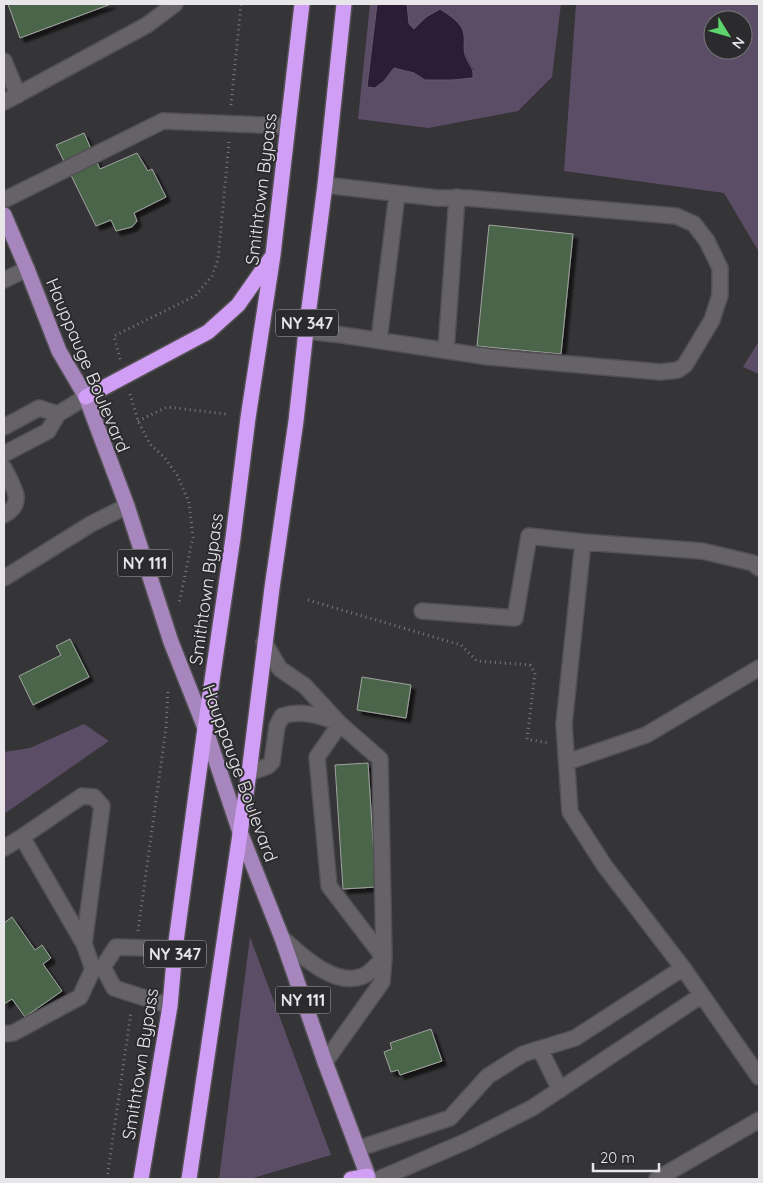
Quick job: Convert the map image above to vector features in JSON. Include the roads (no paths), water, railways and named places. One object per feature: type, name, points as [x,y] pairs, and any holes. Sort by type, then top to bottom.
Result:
[{"type":"highway","name":"Smithtown Bypass","points":[[141,1179],[170,1006],[205,728],[233,538],[248,418],[273,255],[302,4]]},
{"type":"highway","name":"NY 347","points":[[189,1179],[249,773],[264,642],[296,421],[325,185],[344,4]]},
{"type":"highway","points":[[86,397],[208,332],[238,305],[273,255]]},
{"type":"highway","points":[[351,1179],[372,1178]]},
{"type":"main road","name":"Hauppauge Boulevard","points":[[4,215],[59,351],[86,397],[127,506],[171,642],[205,728],[240,832],[282,938],[324,1062],[357,1149],[372,1178]]},
{"type":"street","points":[[4,102],[147,25],[175,4]]},
{"type":"street","points":[[4,61],[18,95]]},
{"type":"street","points":[[4,200],[163,122],[288,126]]},
{"type":"street","points":[[306,331],[489,357],[661,372],[678,370],[686,365],[712,320],[720,295],[720,268],[707,241],[694,224],[676,216],[457,197],[437,198],[325,185]]},
{"type":"street","points":[[379,340],[397,194]]},
{"type":"street","points":[[446,350],[457,197]]},
{"type":"street","points":[[4,280],[27,269]]},
{"type":"street","points":[[4,454],[48,431],[58,414],[86,397]]},
{"type":"street","points":[[4,427],[39,408],[58,414]]},
{"type":"street","points":[[4,468],[17,496],[16,504],[11,511],[4,515]]},
{"type":"street","points":[[4,578],[91,524],[127,506]]},
{"type":"street","points":[[422,611],[515,618],[529,536],[702,551],[753,563],[759,568]]},
{"type":"street","points":[[583,542],[564,724],[570,812],[604,865],[683,968],[759,1077]]},
{"type":"street","points":[[264,642],[280,669],[306,686],[340,724],[380,758],[384,958],[382,982],[324,1062]]},
{"type":"street","points":[[567,762],[646,735],[759,668]]},
{"type":"street","points":[[249,773],[268,766],[272,762],[277,726],[282,716],[294,712],[321,716],[340,724]]},
{"type":"street","points":[[340,724],[317,757],[329,886],[384,958]]},
{"type":"street","points":[[4,848],[82,796],[94,796],[102,806],[84,944]]},
{"type":"street","points":[[22,837],[98,968],[114,988],[170,1006]]},
{"type":"street","points":[[282,938],[306,960],[332,975],[349,980],[365,976],[384,958]]},
{"type":"street","points":[[4,1034],[13,1033],[80,997],[98,968],[116,946],[176,949]]},
{"type":"street","points":[[357,1149],[450,1118],[488,1076],[523,1054],[574,1038],[683,968]]},
{"type":"street","points":[[372,1178],[475,1137],[532,1108],[702,995]]},
{"type":"street","points":[[540,1049],[560,1090]]},
{"type":"street","points":[[657,1179],[759,1120]]}]
